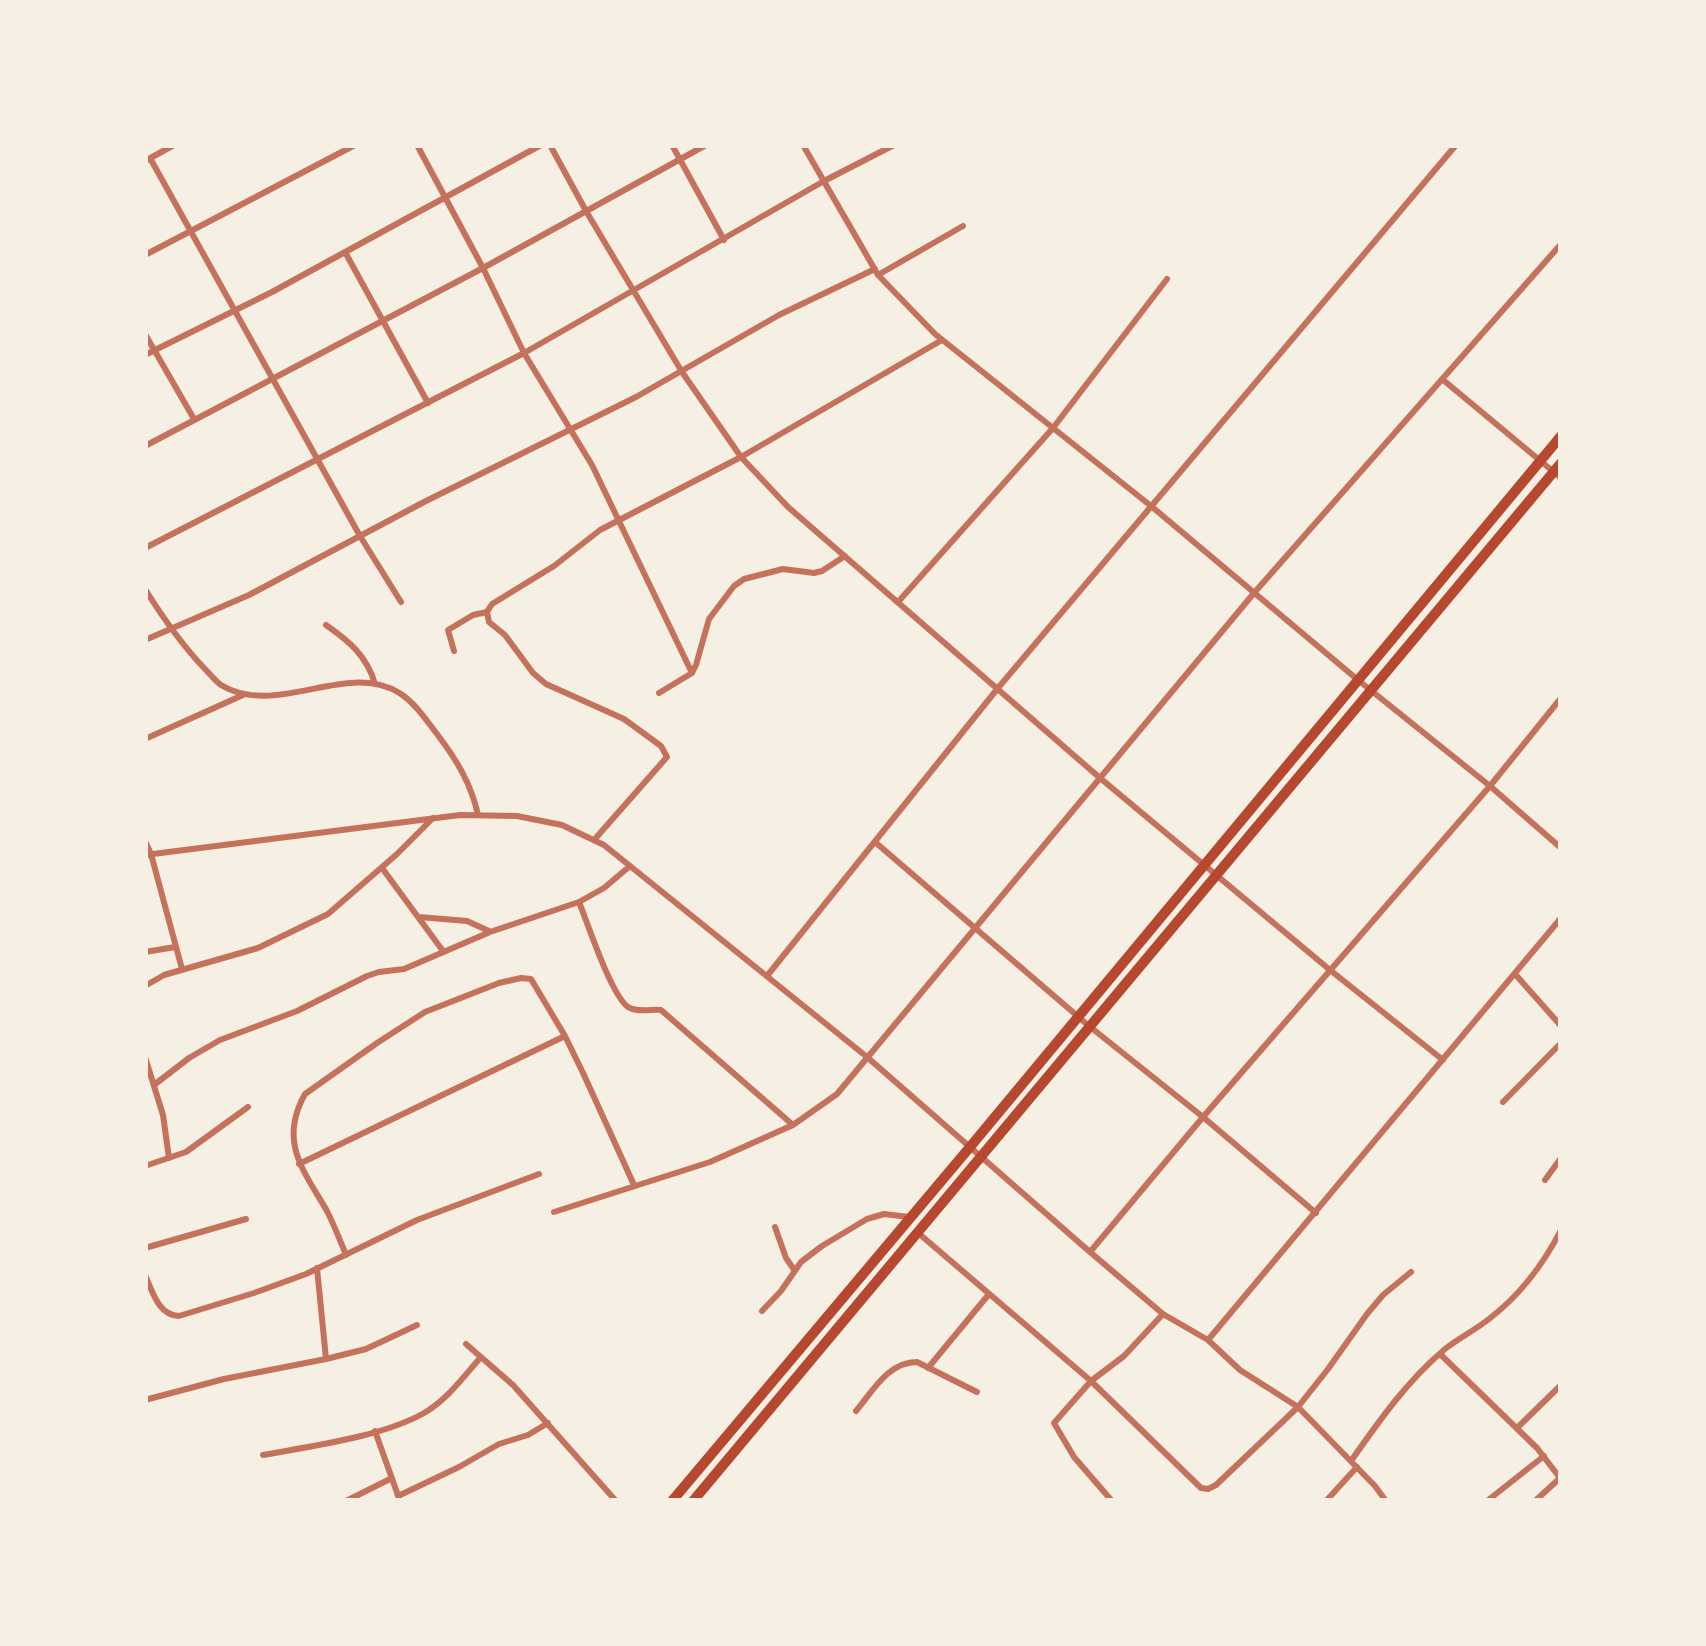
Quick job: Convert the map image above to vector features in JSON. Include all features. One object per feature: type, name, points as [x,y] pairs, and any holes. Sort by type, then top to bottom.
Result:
[{"type":"main road","points":[[672,1501],[1561,436]]},
{"type":"main road","points":[[693,1501],[1370,689],[1559,471]]},
{"type":"main road","points":[[1437,586],[1450,596]]},
{"type":"main road","points":[[840,1300],[852,1310]]},
{"type":"street","points":[[145,255],[355,145]]},
{"type":"street","points":[[417,145],[524,353],[620,520],[692,672]]},
{"type":"street","points":[[145,355],[541,145]]},
{"type":"street","points":[[550,145],[682,372],[741,457],[788,507],[1100,778],[1443,1060]]},
{"type":"street","points":[[672,145],[724,240]]},
{"type":"street","points":[[145,446],[706,145]]},
{"type":"street","points":[[803,145],[876,272],[902,303],[942,340],[1150,506],[1561,848]]},
{"type":"street","points":[[145,548],[524,353],[894,145]]},
{"type":"street","points":[[767,976],[998,688],[1456,145]]},
{"type":"street","points":[[172,146],[148,160],[401,602]]},
{"type":"street","points":[[145,640],[249,595],[682,372],[766,322],[964,226]]},
{"type":"street","points":[[554,1212],[710,1162],[793,1125],[837,1094],[1254,592],[1561,244]]},
{"type":"street","points":[[345,252],[428,403]]},
{"type":"street","points":[[898,602],[1052,428],[1167,280]]},
{"type":"street","points":[[145,334],[194,419]]},
{"type":"street","points":[[594,840],[666,754],[624,719],[546,684],[532,673],[506,635],[489,622],[487,612],[492,604],[554,566],[588,538],[741,457],[942,340]]},
{"type":"street","points":[[1442,379],[1540,461],[1559,471]]},
{"type":"street","points":[[660,693],[692,672],[709,619],[744,578],[782,569],[814,573],[845,556]]},
{"type":"street","points":[[145,589],[170,630],[220,684],[244,695],[268,696],[348,684],[375,684],[400,693],[420,711],[462,770],[478,815]]},
{"type":"street","points":[[454,651],[448,630],[473,615],[487,612]]},
{"type":"street","points":[[326,625],[352,643],[364,658],[375,684]]},
{"type":"street","points":[[145,739],[244,695]]},
{"type":"street","points":[[1090,1252],[1561,698]]},
{"type":"street","points":[[148,855],[478,815],[517,816],[562,825],[604,845],[867,1057],[1164,1314],[1208,1340],[1240,1370],[1298,1407],[1386,1501]]},
{"type":"street","points":[[145,986],[164,975],[258,948],[328,914],[434,818]]},
{"type":"street","points":[[145,841],[182,970]]},
{"type":"street","points":[[874,842],[1316,1213]]},
{"type":"street","points":[[154,1085],[220,1040],[297,1011],[367,976],[404,969],[490,932],[579,902],[630,866]]},
{"type":"street","points":[[382,868],[443,952]]},
{"type":"street","points":[[579,902],[613,983],[628,1007],[661,1010],[793,1125]]},
{"type":"street","points":[[419,917],[467,922],[490,932]]},
{"type":"street","points":[[1208,1340],[1561,918]]},
{"type":"street","points":[[145,952],[175,947]]},
{"type":"street","points":[[1515,974],[1561,1026]]},
{"type":"street","points":[[346,1255],[328,1212],[299,1164],[294,1143],[299,1106],[305,1094],[426,1012],[498,983],[531,979],[564,1036],[634,1185]]},
{"type":"street","points":[[299,1164],[564,1036]]},
{"type":"street","points":[[1504,1102],[1561,1042]]},
{"type":"street","points":[[145,1058],[163,1116],[169,1159]]},
{"type":"street","points":[[145,1166],[186,1152],[248,1108]]},
{"type":"street","points":[[1545,1180],[1561,1158]]},
{"type":"street","points":[[145,1276],[161,1309],[169,1316],[178,1316],[254,1294],[416,1220],[540,1174]]},
{"type":"street","points":[[762,1311],[781,1292],[801,1262],[822,1246],[884,1214],[910,1218]]},
{"type":"street","points":[[145,1248],[246,1219]]},
{"type":"street","points":[[775,1227],[795,1271]]},
{"type":"street","points":[[1326,1501],[1354,1464],[1387,1408],[1440,1354],[1504,1306],[1550,1251],[1561,1230]]},
{"type":"street","points":[[917,1232],[1091,1380],[1201,1488],[1208,1489],[1298,1407],[1366,1314],[1412,1272]]},
{"type":"street","points":[[317,1268],[326,1360]]},
{"type":"street","points":[[928,1368],[990,1294]]},
{"type":"street","points":[[1112,1501],[1074,1457],[1054,1423],[1091,1380],[1124,1356],[1164,1314]]},
{"type":"street","points":[[145,1400],[366,1349],[416,1325]]},
{"type":"street","points":[[466,1344],[513,1386],[616,1501]]},
{"type":"street","points":[[1440,1354],[1517,1428],[1560,1478],[1535,1501]]},
{"type":"street","points":[[263,1454],[375,1431],[424,1413],[481,1357]]},
{"type":"street","points":[[856,1411],[895,1366],[917,1362],[977,1392]]},
{"type":"street","points":[[1517,1428],[1561,1385]]},
{"type":"street","points":[[375,1431],[399,1498],[499,1444],[528,1435],[548,1423]]},
{"type":"street","points":[[1487,1501],[1544,1456]]},
{"type":"street","points":[[346,1501],[392,1478]]}]
